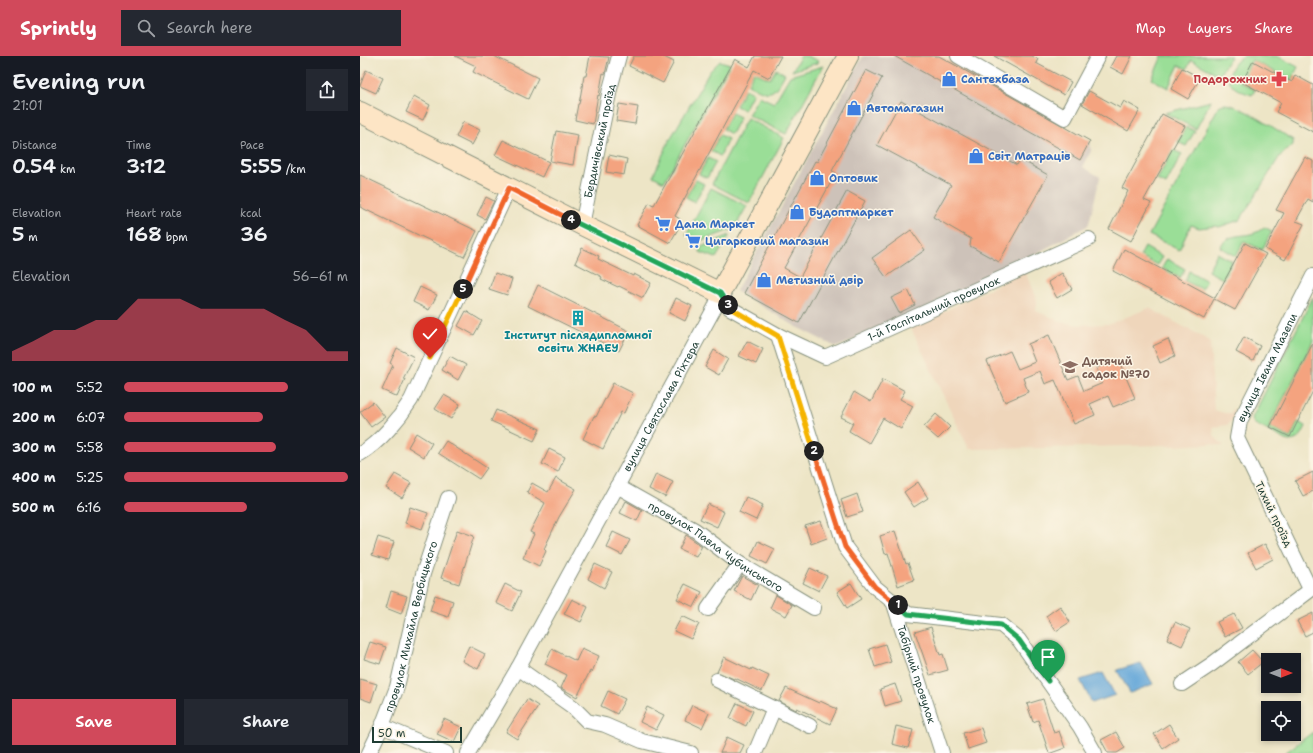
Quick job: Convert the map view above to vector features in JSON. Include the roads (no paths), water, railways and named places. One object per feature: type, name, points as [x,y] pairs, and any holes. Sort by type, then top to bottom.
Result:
[{"type":"main road","name":"вулиця Святослава Ріхтера","points":[[720,293],[848,56]]},
{"type":"main road","points":[[360,112],[582,225],[720,293]]},
{"type":"street","name":"Бердичівський проїзд","points":[[582,225],[610,90],[619,56]]},
{"type":"street","points":[[958,56],[1065,118],[1098,56]]},
{"type":"street","points":[[360,454],[376,441],[400,417],[411,400],[509,188]]},
{"type":"street","name":"1-й Госпітальний провулок","points":[[720,293],[730,308],[778,336],[825,357],[1089,239]]},
{"type":"street","name":"вулиця Івана Мазепи","points":[[1238,438],[1240,421],[1313,276]]},
{"type":"street","name":"вулиця Святослава Ріхтера","points":[[468,753],[518,668],[618,486],[715,307],[720,293]]},
{"type":"street","points":[[778,336],[845,547],[875,587],[908,614],[1001,625],[1019,640],[1080,727],[1095,753]]},
{"type":"street","name":"Тихий проїзд","points":[[1182,684],[1212,664],[1312,588],[1238,438]]},
{"type":"street","name":"провулок Павла Чубинського","points":[[618,486],[695,530],[740,564],[814,608]]},
{"type":"street","name":"провулок Михайла Вербицького","points":[[369,753],[382,726],[397,687],[423,574],[448,498]]},
{"type":"street","points":[[708,609],[740,564]]},
{"type":"street","name":"Табірний провулок","points":[[892,601],[942,753]]},
{"type":"street","points":[[518,668],[573,707],[587,721],[605,725],[642,741],[691,753]]},
{"type":"street","points":[[717,680],[810,726]]},
{"type":"street","points":[[755,753],[774,708]]},
{"type":"street","points":[[382,726],[446,753]]},
{"type":"water","points":[[1141,663],[1153,684],[1130,693],[1117,670]]},
{"type":"water","points":[[1103,673],[1115,695],[1092,703],[1080,680]]},
{"type":"place","name":"Сантехбаза","points":[[949,79]]},
{"type":"place","name":"Подорожник","points":[[1279,79]]},
{"type":"place","name":"Автомагазин","points":[[854,108]]},
{"type":"place","name":"Світ Матраців","points":[[976,156]]},
{"type":"place","name":"Оптовик","points":[[817,178]]},
{"type":"place","name":"Будоптмаркет","points":[[797,212]]},
{"type":"place","name":"Дана Маркет","points":[[663,224]]},
{"type":"place","name":"Цигарковий магазин","points":[[693,241]]},
{"type":"place","name":"Метизний двір","points":[[764,280]]},
{"type":"place","name":"Інститут післядипломної освіти ЖНАЕУ","points":[[578,318]]},
{"type":"place","name":"Дитячий садок №70","points":[[1070,367]]}]
